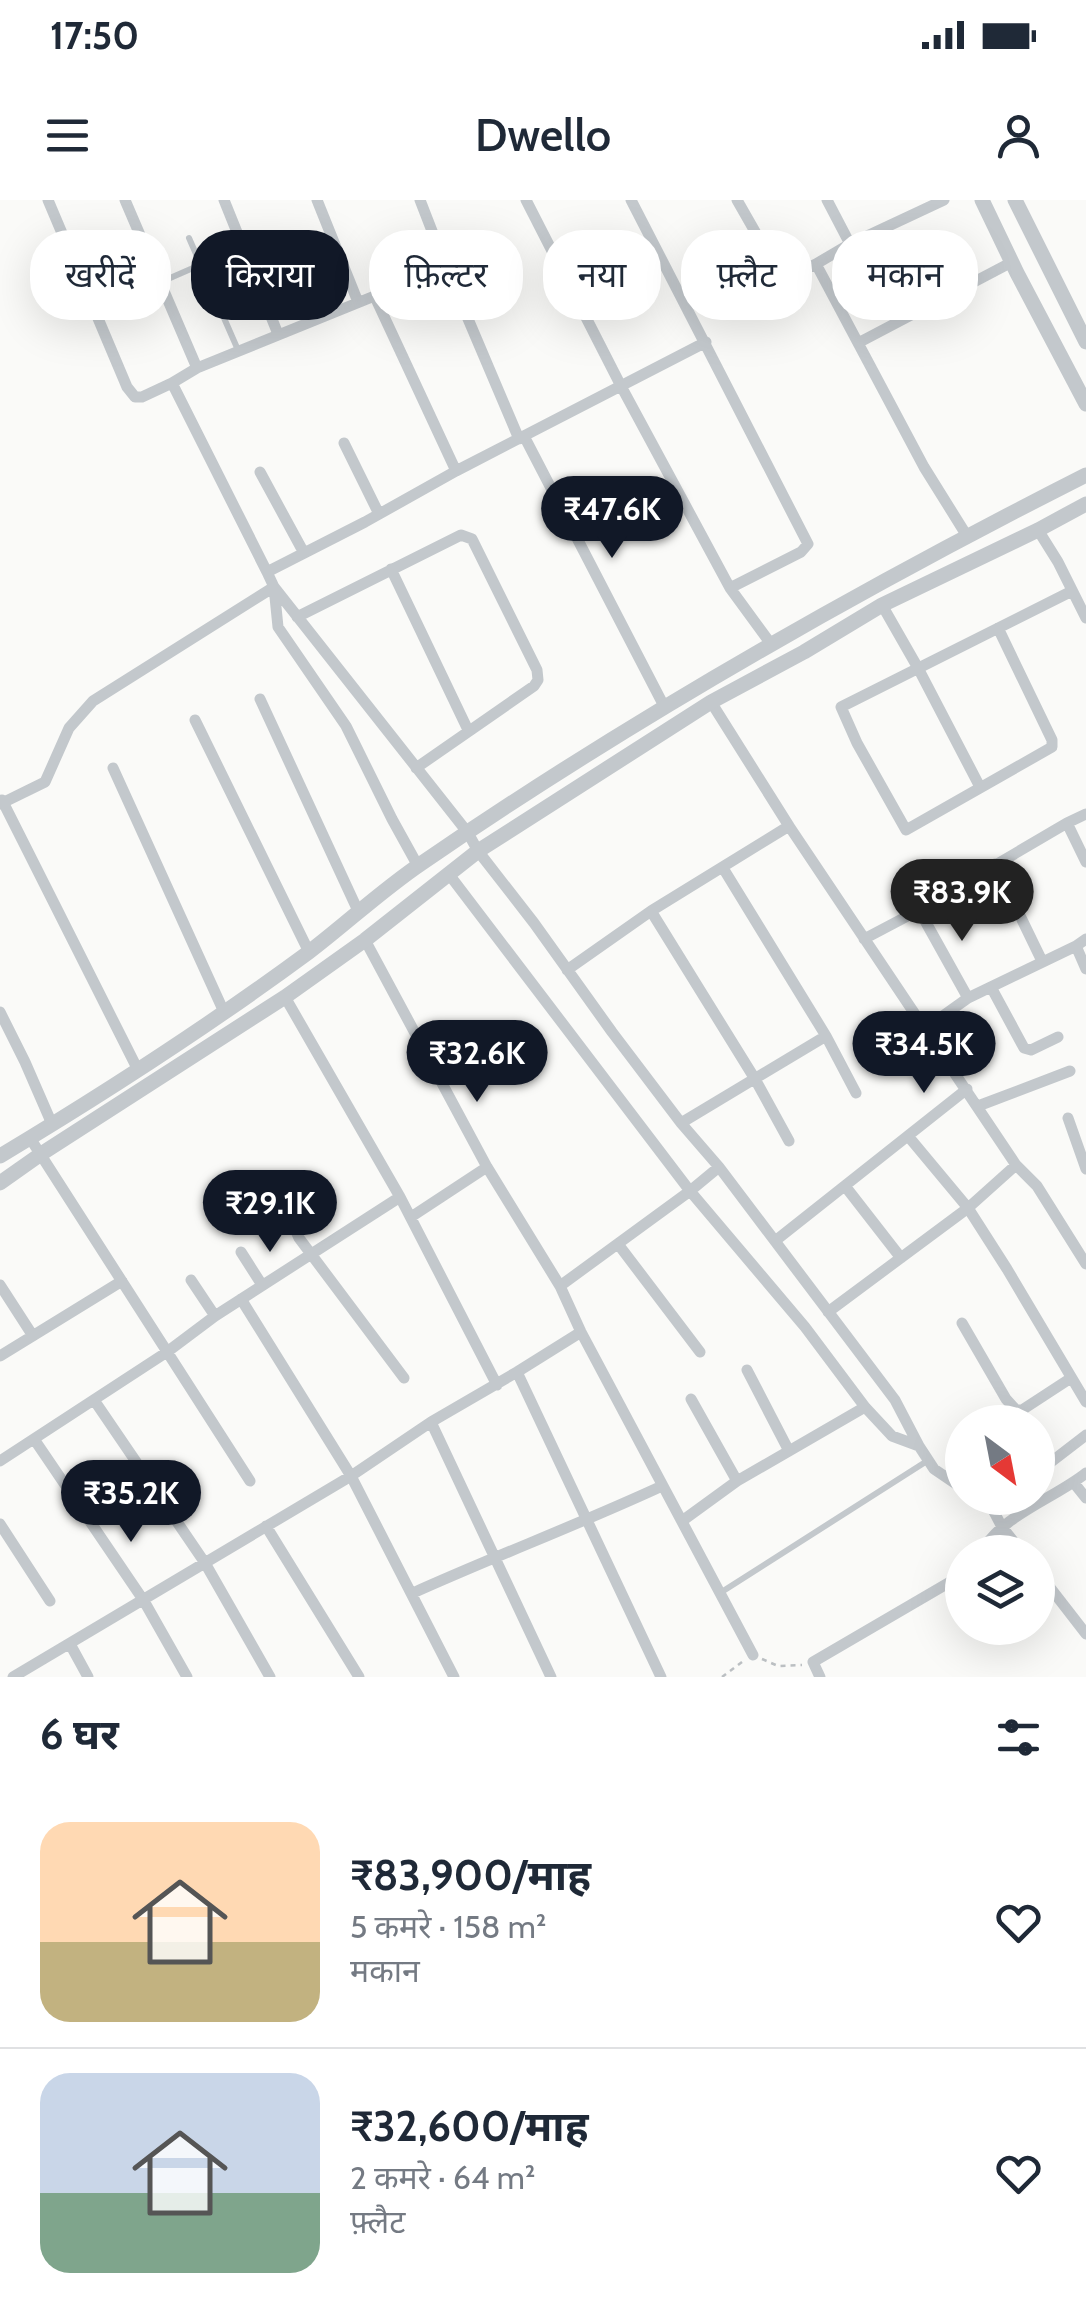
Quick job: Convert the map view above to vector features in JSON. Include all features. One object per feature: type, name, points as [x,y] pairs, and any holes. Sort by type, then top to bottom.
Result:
[{"type":"street","points":[[48,200],[130,393],[136,397],[197,368],[369,299]]},
{"type":"street","points":[[125,200],[138,230]]},
{"type":"street","points":[[224,200],[236,230]]},
{"type":"street","points":[[318,200],[358,302]]},
{"type":"street","points":[[420,200],[432,230]]},
{"type":"street","points":[[526,200],[730,588],[771,644]]},
{"type":"street","points":[[632,200],[808,544],[801,552],[730,588]]},
{"type":"street","points":[[737,200],[754,230]]},
{"type":"street","points":[[827,200],[843,230]]},
{"type":"street","points":[[880,230],[944,200]]},
{"type":"street","points":[[1014,200],[1086,342]]},
{"type":"street","points":[[988,202],[1012,262],[1086,404]]},
{"type":"street","points":[[812,266],[832,255]]},
{"type":"street","points":[[858,343],[1012,262]]},
{"type":"street","points":[[816,264],[924,467],[967,536]]},
{"type":"street","points":[[171,308],[197,368]]},
{"type":"street","points":[[272,320],[278,334]]},
{"type":"street","points":[[387,320],[456,471]]},
{"type":"street","points":[[470,320],[522,437],[664,706]]},
{"type":"street","points":[[267,572],[706,342]]},
{"type":"street","points":[[172,383],[274,587],[468,833],[682,1123],[896,1400],[919,1446],[934,1469],[945,1476]]},
{"type":"street","points":[[344,442],[379,514]]},
{"type":"street","points":[[260,472],[304,553]]},
{"type":"street","points":[[0,1156],[224,1012],[309,952],[418,866],[664,706],[967,536],[1086,476]]},
{"type":"street","points":[[0,1183],[286,997],[366,940],[478,851],[711,702],[882,605],[1086,504]]},
{"type":"street","points":[[1038,530],[1086,618]]},
{"type":"street","points":[[298,616],[461,535],[472,539],[537,670],[538,680],[416,768]]},
{"type":"street","points":[[391,569],[468,730]]},
{"type":"street","points":[[137,1068],[1,801],[44,782],[69,728],[93,701],[274,587]]},
{"type":"street","points":[[274,587],[278,627],[346,726],[418,866]]},
{"type":"street","points":[[998,628],[1052,747],[906,830],[841,708],[918,668],[998,628],[1072,591]]},
{"type":"street","points":[[882,605],[980,787]]},
{"type":"street","points":[[260,699],[359,913]]},
{"type":"street","points":[[711,702],[864,940],[1016,1165],[1037,1186],[1084,1255]]},
{"type":"street","points":[[195,720],[309,952]]},
{"type":"street","points":[[113,768],[224,1012]]},
{"type":"street","points":[[864,940],[1086,814]]},
{"type":"street","points":[[1067,823],[1086,862]]},
{"type":"street","points":[[567,970],[650,910],[788,826]]},
{"type":"street","points":[[995,864],[1042,961]]},
{"type":"street","points":[[723,868],[826,1036],[856,1093]]},
{"type":"street","points":[[448,873],[690,1191],[865,1407],[892,1436],[919,1446]]},
{"type":"street","points":[[650,910],[789,1141]]},
{"type":"street","points":[[919,910],[968,998]]},
{"type":"street","points":[[366,940],[487,1168],[560,1286],[753,1654]]},
{"type":"street","points":[[926,1028],[968,998],[1081,943],[1086,969]]},
{"type":"street","points":[[991,986],[1024,1048],[1031,1050],[1058,1037]]},
{"type":"street","points":[[286,997],[411,1216],[497,1385]]},
{"type":"street","points":[[0,1012],[52,1124]]},
{"type":"street","points":[[682,1123],[826,1036]]},
{"type":"street","points":[[978,1106],[1070,1071]]},
{"type":"street","points":[[776,1241],[966,1089]]},
{"type":"street","points":[[1068,1118],[1086,1168]]},
{"type":"street","points":[[908,1136],[968,1208],[1086,1402]]},
{"type":"street","points":[[30,1138],[250,1481]]},
{"type":"street","points":[[828,1312],[968,1208],[1016,1165]]},
{"type":"street","points":[[411,1216],[487,1168]]},
{"type":"street","points":[[560,1286],[719,1168]]},
{"type":"street","points":[[845,1186],[901,1258]]},
{"type":"street","points":[[0,1461],[400,1197]]},
{"type":"street","points":[[308,1214],[294,1227],[299,1238],[404,1378]]},
{"type":"street","points":[[618,1244],[700,1352]]},
{"type":"street","points":[[241,1252],[262,1285]]},
{"type":"street","points":[[191,1280],[215,1316]]},
{"type":"street","points":[[0,1356],[122,1281]]},
{"type":"street","points":[[0,1285],[33,1336]]},
{"type":"street","points":[[241,1299],[350,1476],[454,1677]]},
{"type":"street","points":[[962,1323],[1016,1410],[1072,1378]]},
{"type":"street","points":[[14,1677],[581,1332]]},
{"type":"street","points":[[747,1370],[788,1452]]},
{"type":"street","points":[[517,1372],[661,1677]]},
{"type":"street","points":[[691,1399],[737,1481]]},
{"type":"street","points":[[94,1400],[205,1564],[270,1677]]},
{"type":"street","points":[[682,1521],[737,1481],[865,1407]]},
{"type":"street","points":[[431,1422],[551,1677]]},
{"type":"street","points":[[1055,1459],[1086,1436]]},
{"type":"street","points":[[34,1439],[144,1601],[187,1677]]},
{"type":"street","points":[[996,1535],[1086,1472]]},
{"type":"street","points":[[1074,1483],[1086,1498]]},
{"type":"street","points":[[412,1593],[662,1486]]},
{"type":"street","points":[[996,1515],[1008,1535]]},
{"type":"street","points":[[0,1524],[50,1601]]},
{"type":"street","points":[[266,1526],[359,1677]]},
{"type":"street","points":[[820,1677],[814,1662],[945,1584]]},
{"type":"street","points":[[1055,1594],[1086,1634]]},
{"type":"street","points":[[70,1644],[88,1677]]},
{"type":"lane","points":[[189,238],[191,242]]},
{"type":"lane","points":[[225,320],[238,351]]},
{"type":"lane","points":[[720,1592],[928,1460]]},
{"type":"path","points":[[722,1677],[753,1654],[778,1666],[814,1662]]}]
